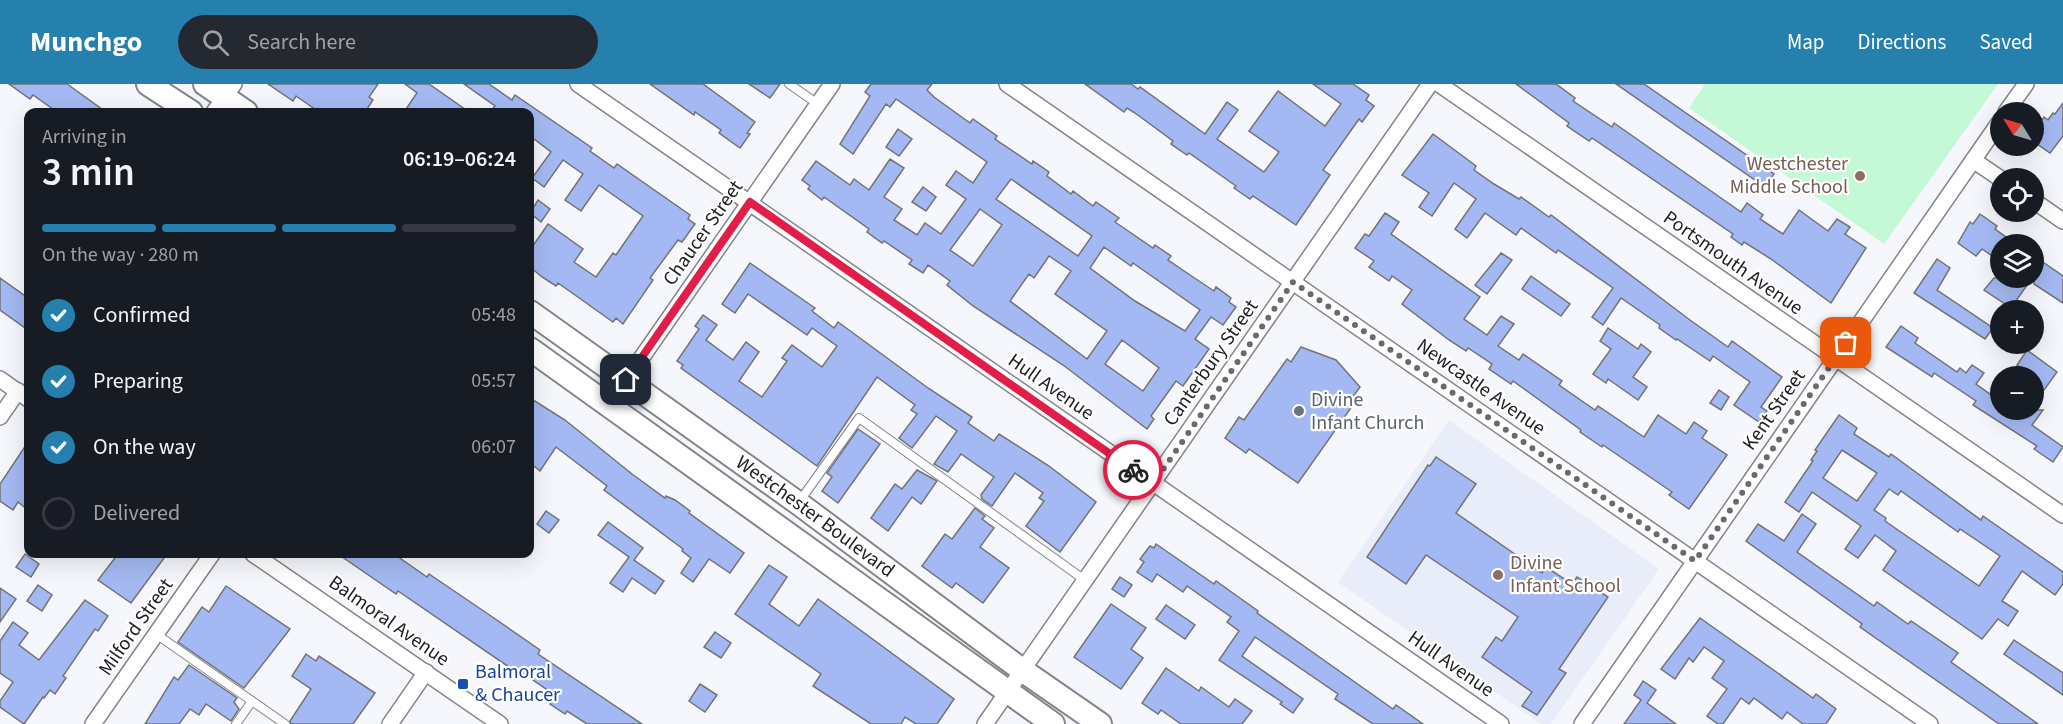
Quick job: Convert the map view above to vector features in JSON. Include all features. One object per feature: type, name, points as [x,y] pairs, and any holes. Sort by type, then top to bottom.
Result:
[{"type":"street","points":[[148,84],[184,108]]},
{"type":"street","points":[[205,84],[240,108]]},
{"type":"street","name":"Hull Avenue","points":[[578,84],[1501,724]]},
{"type":"street","name":"Chaucer Street","points":[[608,406],[832,84]]},
{"type":"street","name":"Newcastle Avenue","points":[[1007,84],[1930,724]]},
{"type":"street","name":"Canterbury Street","points":[[985,724],[1430,84]]},
{"type":"street","name":"Portsmouth Avenue","points":[[1439,84],[1835,360],[2063,515]]},
{"type":"street","points":[[2013,102],[2026,84]]},
{"type":"street","name":"Kent Street","points":[[1582,724],[1990,136]]},
{"type":"street","points":[[1974,160],[1990,171]]},
{"type":"street","points":[[2044,208],[2063,222]]},
{"type":"street","name":"Westchester Boulevard","points":[[534,315],[798,503],[1022,670],[1100,724]]},
{"type":"street","name":"Westchester Boulevard","points":[[534,352],[1006,693],[1053,724]]},
{"type":"street","points":[[0,379],[23,395],[0,417]]},
{"type":"street","name":"Milford Street","points":[[93,724],[209,558]]},
{"type":"street","name":"Balmoral Avenue","points":[[259,558],[500,724]]},
{"type":"street","points":[[390,724],[426,672]]},
{"type":"lane","points":[[789,84],[818,104]]},
{"type":"lane","points":[[798,503],[859,418],[1086,581]]},
{"type":"lane","points":[[156,634],[285,724]]},
{"type":"lane","points":[[236,724],[252,701]]},
{"type":"shaded area","name":"Divine Infant School","points":[[1449,420],[1659,569],[1551,724],[1541,724],[1338,582]]},
{"type":"green space","name":"Westchester Middle School","points":[[1705,84],[1998,84],[1884,244],[1689,108]]},
{"type":"building","points":[[9,84],[67,84],[100,108],[51,108],[33,95],[30,99]]},
{"type":"building","points":[[268,84],[378,84],[369,97],[373,100],[368,108],[313,108],[296,96],[293,101]]},
{"type":"building","points":[[405,84],[429,84],[463,108],[407,108],[417,93]]},
{"type":"building","points":[[464,84],[489,84],[512,100],[515,95],[534,108],[493,108],[495,106]]},
{"type":"building","points":[[650,84],[703,84],[755,122],[747,133],[750,134],[740,148],[719,133],[721,130],[695,112],[694,115]]},
{"type":"building","points":[[749,84],[780,84],[770,98]]},
{"type":"building","points":[[871,84],[932,84],[927,90],[970,123],[973,119],[997,136],[995,139],[1032,164],[1033,161],[1049,172],[1047,176],[1071,194],[1073,191],[1093,206],[1096,202],[1119,218],[1115,222],[1153,248],[1155,245],[1171,256],[1168,260],[1214,291],[1216,287],[1231,298],[1229,302],[1236,307],[1223,325],[1211,317],[1195,339],[1209,349],[1183,386],[1176,381],[1151,416],[1154,419],[1147,429],[1063,365],[973,306],[947,285],[950,281],[928,265],[923,273],[909,264],[912,260],[884,241],[882,243],[867,232],[869,229],[824,197],[822,200],[808,189],[810,186],[802,180],[816,161],[850,185],[854,179],[869,190],[890,159],[904,168],[884,197],[902,209],[894,220],[917,235],[925,223],[941,234],[966,199],[946,185],[956,171],[973,183],[987,162],[896,99],[890,107],[886,104],[853,154],[840,144],[870,96],[865,92]],"holes":[[[1011,179],[1092,236],[1078,256],[996,199]],[[980,209],[1002,225],[973,266],[950,250]],[[1104,247],[1131,266],[1133,263],[1200,310],[1185,331],[1135,301],[1090,268]],[[1049,256],[1071,271],[1055,294],[1107,331],[1087,359],[1010,301],[1029,274],[1034,278]],[[1122,340],[1159,368],[1143,391],[1105,364]]]},
{"type":"building","points":[[1085,84],[1131,84],[1138,89],[1140,87],[1205,134],[1227,102],[1238,110],[1217,139],[1264,172],[1279,152],[1249,131],[1278,91],[1325,126],[1341,104],[1313,84],[1353,84],[1369,95],[1366,100],[1374,106],[1362,122],[1359,119],[1323,170],[1330,175],[1296,225],[1253,196],[1250,199],[1234,188],[1236,186],[1189,153],[1187,155],[1171,144],[1173,141],[1135,113],[1127,108],[1124,112]]},
{"type":"building","points":[[1516,84],[1556,84],[1575,98],[1573,101],[1612,127],[1614,123],[1741,212],[1747,203],[1763,215],[1760,219],[1783,234],[1799,210],[1828,231],[1837,219],[1850,227],[1845,234],[1866,248],[1831,303],[1771,259],[1744,242],[1742,245],[1731,237],[1733,234],[1592,138],[1589,141],[1567,126],[1569,123]]},
{"type":"building","points":[[1616,84],[1644,84],[1774,174],[1765,187]]},
{"type":"building","points":[[2063,103],[2063,136],[2050,153],[2044,149],[2044,117],[2048,120],[2053,113],[2055,114]]},
{"type":"building","points":[[534,108],[592,148],[590,151],[614,168],[617,164],[690,215],[688,219],[695,224],[682,242],[678,240],[650,278],[653,280],[623,324],[616,318],[613,322],[558,283],[556,286],[534,270],[534,244],[548,224],[583,249],[574,262],[596,277],[613,253],[616,255],[643,216],[599,185],[581,211],[565,200],[583,174],[563,160],[544,187],[534,180],[534,175],[551,152],[534,139]]},
{"type":"building","points":[[898,129],[912,139],[899,156],[886,147]]},
{"type":"building","points":[[1433,134],[1476,166],[1474,170],[1519,199],[1521,197],[1549,217],[1551,215],[1728,347],[1732,341],[1782,377],[1761,407],[1767,411],[1759,422],[1734,405],[1750,382],[1713,356],[1710,361],[1676,340],[1659,328],[1660,325],[1621,298],[1603,325],[1592,317],[1613,288],[1558,250],[1556,253],[1521,228],[1516,235],[1485,213],[1467,238],[1455,229],[1476,199],[1454,183],[1432,216],[1419,207],[1429,193],[1402,175]]},
{"type":"building","points":[[923,187],[936,197],[926,211],[912,202]]},
{"type":"building","points":[[538,200],[550,209],[541,222],[534,216],[534,206]]},
{"type":"building","points":[[1385,213],[1399,222],[1391,234],[1480,297],[1464,319],[1487,335],[1501,316],[1514,324],[1498,346],[1519,360],[1523,354],[1562,381],[1559,385],[1595,410],[1598,406],[1644,437],[1658,415],[1686,434],[1694,422],[1707,431],[1702,438],[1727,455],[1689,509],[1669,495],[1672,492],[1580,432],[1581,430],[1513,381],[1511,384],[1489,369],[1492,364],[1468,348],[1466,351],[1449,340],[1402,304],[1412,290],[1392,276],[1389,281],[1369,267],[1374,261],[1355,248],[1365,234],[1369,236]]},
{"type":"building","points":[[1980,214],[1997,226],[1995,229],[2002,234],[1990,234],[1990,254],[1982,249],[1976,256],[1958,243],[1970,222],[1973,224]]},
{"type":"building","points":[[1501,253],[1512,260],[1487,294],[1475,285]]},
{"type":"building","points":[[1937,259],[1950,268],[1937,290],[1990,326],[1990,332],[1985,339],[1914,293]]},
{"type":"building","points":[[750,263],[815,308],[812,311],[834,328],[838,322],[972,417],[968,423],[994,441],[999,434],[1049,466],[1096,502],[1060,552],[1026,526],[1044,501],[1039,498],[1043,493],[1015,473],[992,506],[982,499],[981,495],[994,477],[961,454],[948,472],[934,464],[957,431],[936,416],[912,448],[899,438],[917,414],[911,410],[915,405],[877,377],[817,466],[681,368],[683,365],[677,361],[699,329],[695,326],[703,315],[717,325],[706,340],[733,360],[746,342],[759,352],[739,381],[762,397],[787,361],[782,358],[792,345],[822,367],[837,346],[812,328],[807,335],[748,294],[735,313],[722,304]]},
{"type":"building","points":[[2044,263],[2063,276],[2063,303],[2040,288],[2044,288]]},
{"type":"building","points":[[1531,276],[1570,304],[1561,316],[1522,289]]},
{"type":"building","points":[[0,278],[24,295],[24,327],[0,310]]},
{"type":"building","points":[[1990,283],[1990,288],[2025,288],[2017,300],[1999,300],[1984,290]]},
{"type":"building","points":[[1901,326],[1918,338],[1915,343],[1957,372],[1960,368],[1966,373],[1972,365],[1984,373],[1976,384],[1990,394],[1990,416],[1973,405],[1976,401],[1934,373],[1932,377],[1886,347]]},
{"type":"building","points":[[1608,328],[1638,349],[1641,344],[1651,352],[1633,377],[1647,387],[1638,400],[1608,379],[1606,383],[1593,374],[1611,349],[1600,341]]},
{"type":"building","name":"Divine Infant Church","points":[[1301,347],[1336,360],[1360,387],[1349,402],[1353,405],[1298,483],[1249,449],[1246,453],[1225,438],[1239,417],[1244,420],[1287,359],[1291,362]]},
{"type":"building","points":[[2024,354],[2032,354],[2057,372],[2044,390],[2044,366],[2017,365]]},
{"type":"building","points":[[1719,390],[1729,397],[1721,410],[1710,403]]},
{"type":"building","points":[[534,401],[565,420],[632,474],[665,498],[666,496],[675,500],[744,553],[730,573],[709,559],[693,582],[681,573],[691,558],[682,551],[683,549],[604,490],[607,486],[556,447],[540,471],[534,466]]},
{"type":"building","points":[[1839,415],[1857,428],[1854,434],[1889,457],[1891,454],[1981,520],[1983,516],[2063,572],[2063,584],[2055,595],[2022,571],[2002,601],[2018,611],[2008,626],[1998,619],[1982,639],[1883,570],[1896,551],[1875,535],[1858,558],[1845,549],[1861,526],[1812,492],[1799,512],[1785,502],[1813,461],[1811,460],[1817,451],[1815,450]],"holes":[[[1842,450],[1877,473],[1857,501],[1823,478]],[[1889,489],[1898,495],[1901,491],[1958,532],[1960,529],[2000,556],[1979,586],[1885,521],[1886,518],[1874,510]]]},
{"type":"building","points":[[1996,420],[2036,420],[2032,425],[2063,447],[2053,462],[2034,449],[2037,446]]},
{"type":"building","points":[[858,429],[880,444],[838,503],[822,491],[832,477],[827,473]]},
{"type":"building","points":[[24,448],[24,507],[18,502],[13,510],[0,501],[0,484]]},
{"type":"building","points":[[1436,457],[1476,484],[1456,513],[1542,573],[1546,567],[1572,584],[1577,577],[1608,597],[1559,669],[1566,673],[1537,715],[1522,706],[1532,692],[1482,657],[1496,637],[1502,641],[1518,617],[1426,555],[1406,584],[1367,557],[1428,465],[1430,466]]},
{"type":"building","points":[[917,470],[937,481],[921,504],[912,497],[888,531],[871,518],[895,484],[902,489]]},
{"type":"building","points":[[975,508],[985,516],[982,519],[994,528],[980,547],[1009,568],[983,603],[956,583],[952,588],[922,566],[945,534],[952,539]]},
{"type":"building","points":[[546,511],[559,520],[549,533],[537,524]]},
{"type":"building","points":[[1802,514],[1816,524],[1797,552],[1874,606],[1877,602],[1908,624],[1911,621],[1958,653],[1951,662],[2038,724],[1999,724],[1860,627],[1862,624],[1746,541],[1758,524],[1784,541]]},
{"type":"building","points":[[608,522],[643,548],[634,560],[664,581],[655,594],[632,578],[623,592],[610,583],[629,557],[598,535]]},
{"type":"building","points":[[1156,544],[1214,584],[1216,581],[1258,611],[1257,613],[1393,709],[1396,705],[1423,724],[1373,724],[1335,699],[1338,694],[1255,637],[1242,656],[1303,699],[1293,713],[1280,704],[1282,702],[1219,660],[1239,631],[1227,622],[1231,617],[1187,586],[1183,592],[1157,574],[1152,582],[1137,572],[1144,562],[1140,559],[1150,546],[1154,548]]},
{"type":"building","points":[[24,555],[24,558],[31,558],[39,564],[31,577],[16,567]]},
{"type":"building","points":[[115,558],[164,558],[131,603],[98,580]]},
{"type":"building","points":[[344,558],[400,558],[427,577],[429,574],[540,650],[538,654],[642,724],[587,724],[567,711],[565,714],[550,704],[556,696],[524,674],[522,676],[398,591],[396,594]]},
{"type":"building","points":[[769,565],[787,577],[769,604],[799,626],[818,599],[954,699],[937,724],[916,724],[905,717],[901,724],[871,724],[813,686],[821,674],[735,614]]},
{"type":"building","points":[[1120,577],[1132,585],[1124,597],[1112,589]]},
{"type":"building","points":[[38,585],[52,595],[42,611],[27,601]]},
{"type":"building","points":[[226,586],[290,629],[244,688],[178,642],[202,607],[209,612]]},
{"type":"building","points":[[0,588],[16,599],[0,622]]},
{"type":"building","points":[[85,600],[108,616],[98,631],[95,629],[63,676],[66,678],[55,694],[50,690],[24,724],[0,707],[0,701],[13,682],[0,673],[0,641],[13,622],[28,633],[19,645],[39,660]]},
{"type":"building","points":[[1111,604],[1146,628],[1131,649],[1143,658],[1121,689],[1074,657]]},
{"type":"building","points":[[1166,605],[1195,625],[1185,639],[1156,619]]},
{"type":"building","points":[[1700,618],[1813,698],[1816,694],[1836,709],[1826,724],[1803,724],[1787,712],[1782,719],[1754,698],[1749,704],[1741,698],[1723,724],[1718,724],[1707,716],[1727,689],[1712,678],[1724,661],[1704,647],[1693,662],[1689,658],[1675,679],[1661,669]]},
{"type":"building","points":[[715,632],[731,643],[721,658],[704,647]]},
{"type":"building","points":[[2014,640],[2063,673],[2063,695],[2004,654]]},
{"type":"building","points":[[306,654],[316,661],[319,656],[375,693],[353,724],[291,724],[290,721],[311,689],[292,676]]},
{"type":"building","points":[[189,665],[237,698],[234,702],[239,709],[231,721],[206,704],[199,715],[190,709],[179,724],[145,724],[174,677],[178,680]]},
{"type":"building","points":[[1166,668],[1199,691],[1201,687],[1229,707],[1235,699],[1252,711],[1242,724],[1181,724],[1161,710],[1158,714],[1142,703]]},
{"type":"building","points":[[1643,681],[1656,690],[1647,703],[1676,724],[1624,724],[1641,700],[1634,695]]},
{"type":"building","points":[[700,684],[717,695],[705,712],[689,701]]},
{"type":"way so far","points":[[1133,470],[1153,484],[1293,282],[1695,561],[1846,343]]},
{"type":"place","name":"Westchester Middle School","points":[[1860,176]]},
{"type":"place","name":"Divine Infant Church","points":[[1299,411]]},
{"type":"place","name":"Divine Infant School","points":[[1498,575]]},
{"type":"place","name":"Balmoral & Chaucer","points":[[463,684]]},
{"type":"route","points":[[626,380],[750,202],[1133,470]]}]
